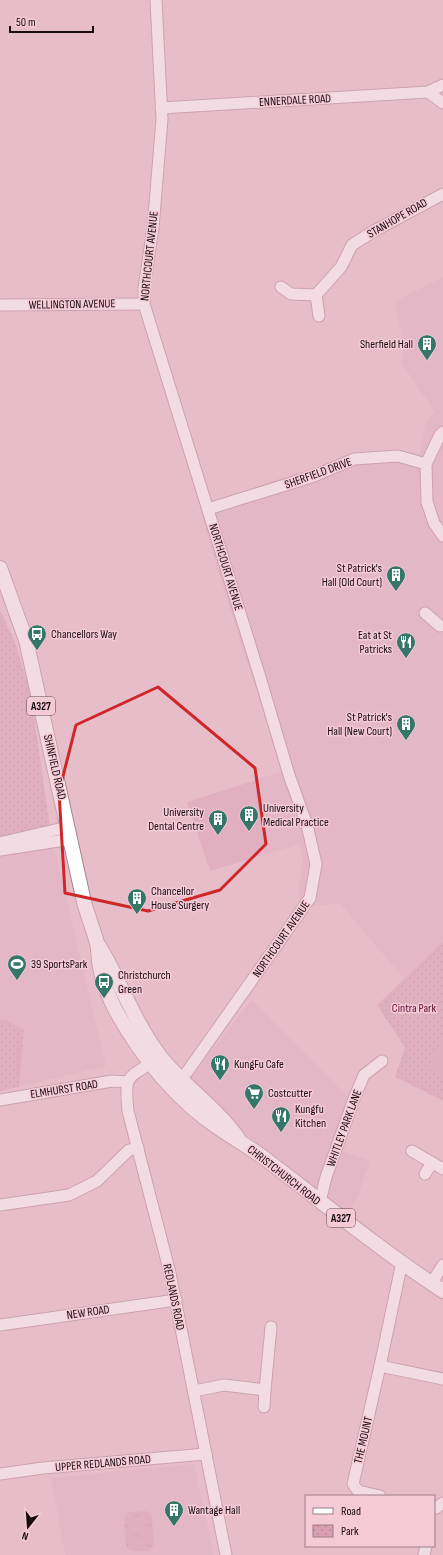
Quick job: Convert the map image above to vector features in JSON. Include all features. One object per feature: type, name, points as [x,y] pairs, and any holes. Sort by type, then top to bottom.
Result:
[{"type":"main road","name":"SHINFIELD ROAD","points":[[1,574],[26,640],[84,902],[98,944],[110,964],[156,1060]]},
{"type":"main road","name":"CHRISTCHURCH ROAD","points":[[156,1060],[177,1083],[227,1122],[242,1142],[320,1202],[437,1287]]},
{"type":"street","name":"NORTHCOURT AVENUE","points":[[156,0],[162,119],[153,228],[144,288],[144,304],[289,775],[307,825],[316,864],[310,898],[177,1083]]},
{"type":"street","name":"ENNERDALE ROAD","points":[[161,108],[428,92],[443,85]]},
{"type":"street","points":[[428,92],[443,103]]},
{"type":"street","name":"STANHOPE ROAD","points":[[316,295],[341,267],[352,245],[393,220],[443,194]]},
{"type":"street","points":[[281,288],[291,294],[316,295],[318,316]]},
{"type":"street","name":"WELLINGTON AVENUE","points":[[0,305],[144,304]]},
{"type":"street","points":[[443,432],[440,435],[426,464],[427,502],[434,523],[443,536]]},
{"type":"street","name":"SHERFIELD DRIVE","points":[[208,510],[314,476],[354,459],[398,456],[426,464]]},
{"type":"street","points":[[425,613],[440,626]]},
{"type":"street","points":[[0,843],[69,833]]},
{"type":"street","points":[[0,850],[69,833]]},
{"type":"street","points":[[128,1082],[130,1076],[156,1060]]},
{"type":"street","name":"WHITLEY PARK LANE","points":[[320,1202],[326,1177],[364,1075],[382,1061]]},
{"type":"street","name":"ELMHURST ROAD","points":[[0,1100],[112,1081],[128,1082]]},
{"type":"street","name":"REDLANDS ROAD","points":[[128,1082],[126,1092],[128,1110],[176,1300],[226,1555]]},
{"type":"street","points":[[0,1205],[69,1195],[97,1181],[129,1150],[138,1148]]},
{"type":"street","points":[[412,1151],[443,1169]]},
{"type":"street","points":[[425,1174],[432,1163]]},
{"type":"street","name":"THE MOUNT","points":[[376,1495],[358,1491],[353,1484],[402,1262]]},
{"type":"street","points":[[437,1287],[443,1265]]},
{"type":"street","name":"NEW ROAD","points":[[0,1325],[176,1300]]},
{"type":"street","points":[[264,1407],[271,1327]]},
{"type":"street","points":[[380,1366],[443,1379]]},
{"type":"street","points":[[194,1391],[224,1384],[265,1390]]},
{"type":"street","name":"UPPER REDLANDS ROAD","points":[[0,1474],[43,1468],[206,1454]]},
{"type":"highlighted area","points":[[158,687],[255,768],[266,844],[220,890],[148,911],[65,893],[59,792],[76,725]]},
{"type":"shaded area","points":[[443,277],[443,942],[404,979],[340,903],[315,906],[297,898],[303,861],[300,844],[210,871],[187,802],[284,771],[240,642],[200,512],[272,481],[349,456],[420,454],[426,421],[435,412],[402,364],[403,342],[395,301]]},
{"type":"shaded area","points":[[0,610],[15,642],[31,696],[50,829],[106,1066],[0,1091]]},
{"type":"shaded area","points":[[252,1000],[347,1096],[342,1151],[370,1161],[358,1196],[346,1215],[271,1157],[189,1079]]},
{"type":"shaded area","points":[[194,1464],[214,1555],[65,1555],[51,1478]]},
{"type":"green space","points":[[0,610],[15,642],[31,696],[50,828],[0,841]]},
{"type":"green space","name":"Cintra Park","points":[[443,942],[443,1101],[395,1077],[405,1047],[377,1005]]},
{"type":"green space","points":[[0,1020],[6,1020],[24,1030],[19,1087],[0,1091]]},
{"type":"green space","points":[[443,1040],[443,1075],[429,1069]]},
{"type":"green space","points":[[147,1511],[152,1517],[154,1544],[149,1551],[132,1551],[126,1546],[124,1519],[128,1512]]},
{"type":"place","name":"Sherfield Hall","points":[[427,361]]},
{"type":"place","name":"St Patrick's Hall (Old Court)","points":[[396,592]]},
{"type":"place","name":"Chancellors Way","points":[[37,651]]},
{"type":"place","name":"Eat at St Patricks","points":[[406,659]]},
{"type":"place","name":"St Patrick's Hall (New Court)","points":[[406,741]]},
{"type":"place","name":"University Medical Practice","points":[[249,832]]},
{"type":"place","name":"University Dental Centre","points":[[218,836]]},
{"type":"place","name":"Chancellor House Surgery","points":[[137,915]]},
{"type":"place","name":"39 SportsPark","points":[[17,981]]},
{"type":"place","name":"Christchurch Green","points":[[104,999]]},
{"type":"place","name":"KungFu Cafe","points":[[220,1081]]},
{"type":"place","name":"Costcutter","points":[[254,1110]]},
{"type":"place","name":"Kungfu Kitchen","points":[[281,1133]]},
{"type":"place","name":"Wantage Hall","points":[[174,1527]]}]
